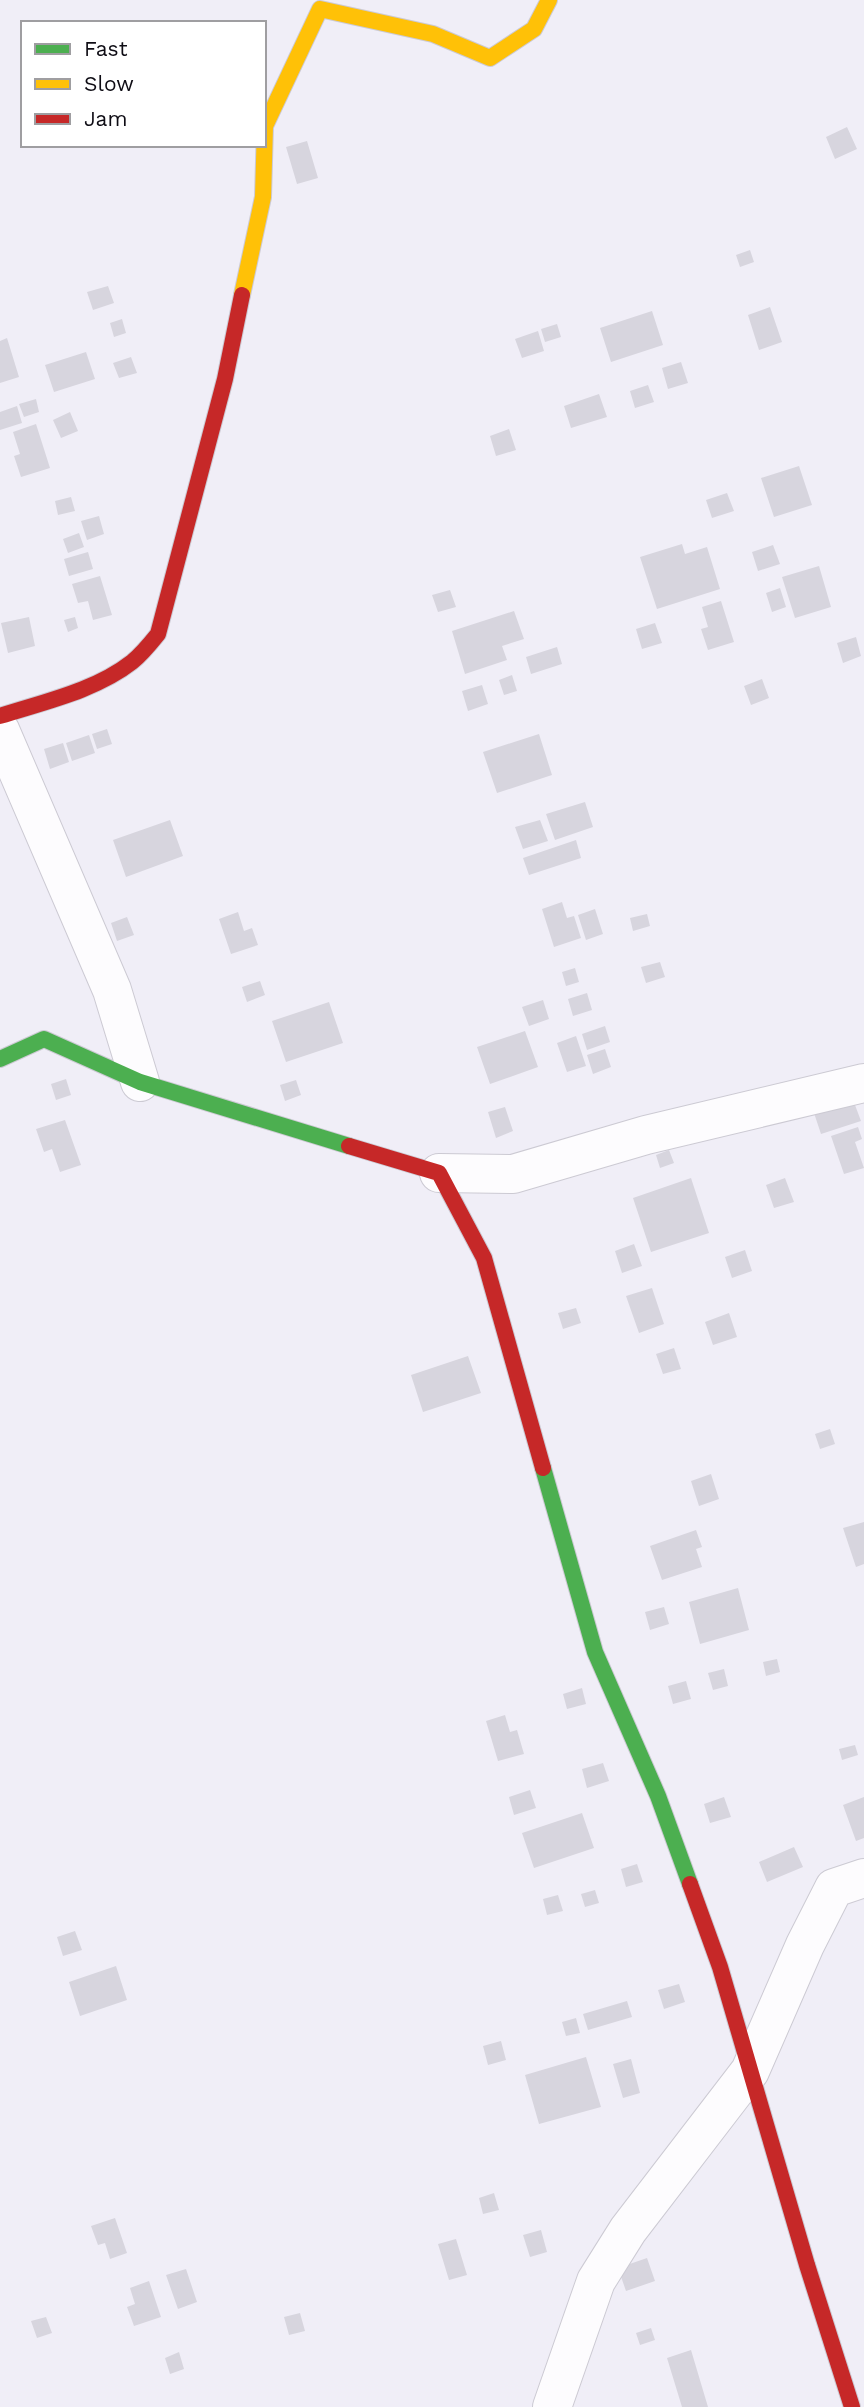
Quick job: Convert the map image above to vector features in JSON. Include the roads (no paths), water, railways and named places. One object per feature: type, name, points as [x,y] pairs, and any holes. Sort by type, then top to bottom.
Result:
[{"type":"street","points":[[266,124],[320,9],[433,34],[490,58],[534,29],[550,0]]},
{"type":"street","points":[[0,716],[73,691],[122,669],[142,653],[158,634],[225,379],[263,197],[264,147]]},
{"type":"street","points":[[0,730],[112,990],[140,1082]]},
{"type":"street","points":[[0,1059],[44,1039],[140,1082],[439,1172],[513,1174],[646,1135],[864,1083]]},
{"type":"street","points":[[439,1172],[484,1258],[595,1652],[658,1796],[720,1967],[852,2407]]},
{"type":"street","points":[[552,2407],[596,2281],[628,2230],[750,2071],[805,1945],[834,1888],[864,1878]]}]
